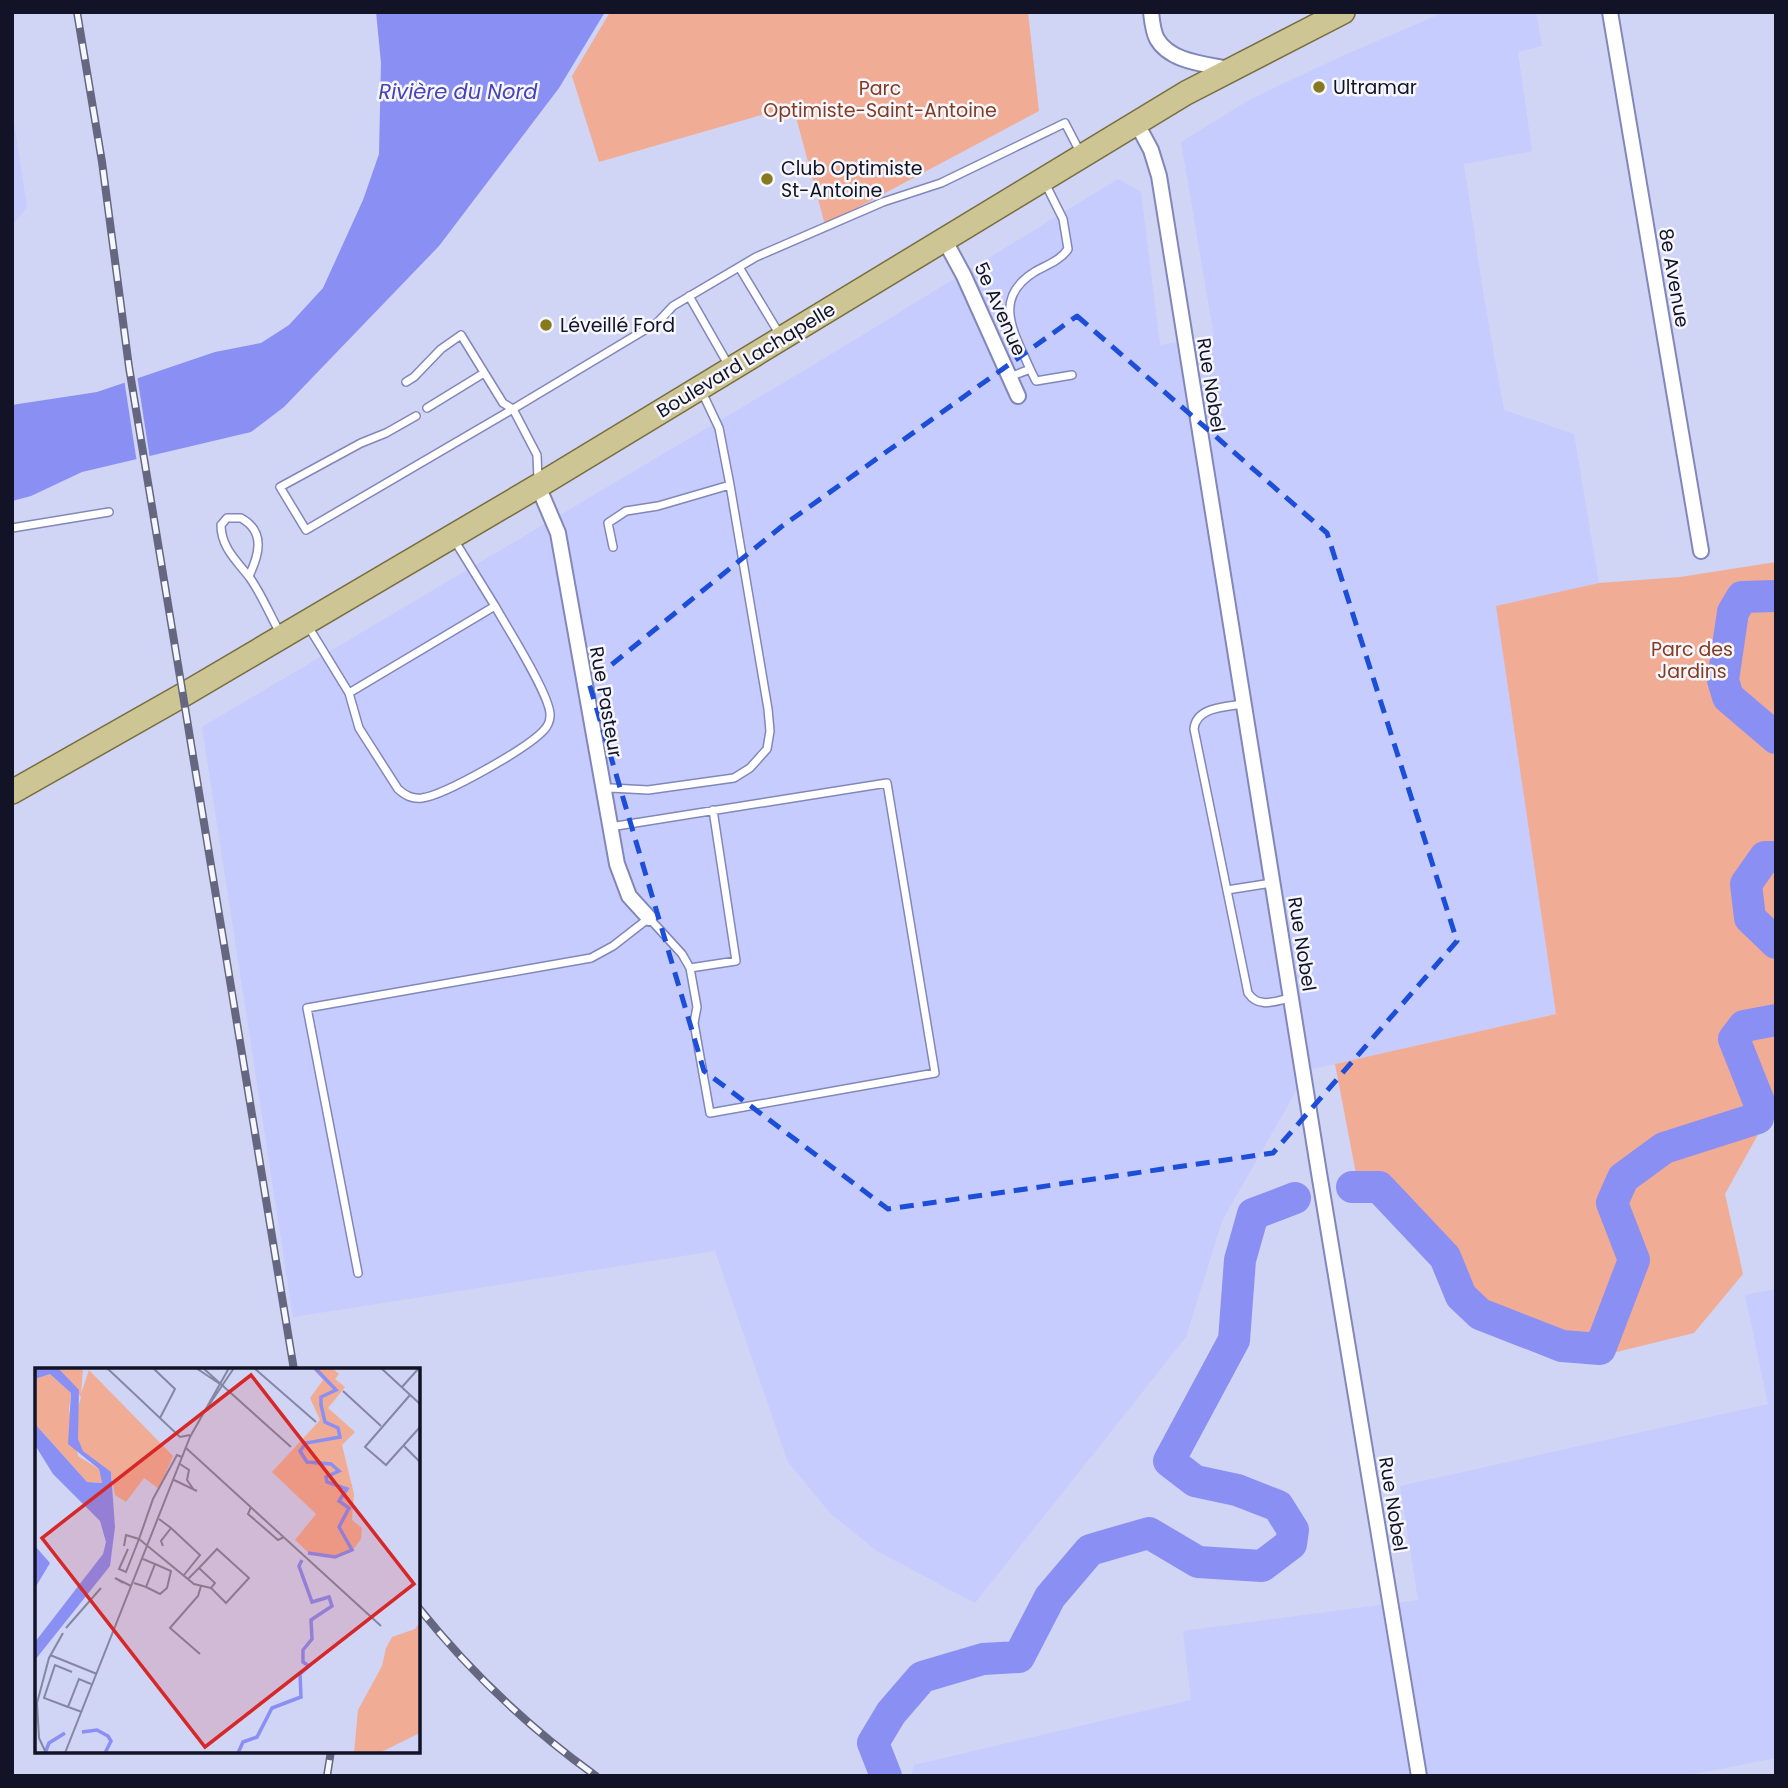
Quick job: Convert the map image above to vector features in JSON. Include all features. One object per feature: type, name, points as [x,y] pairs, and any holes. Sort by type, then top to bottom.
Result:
[{"type":"main road","name":"Boulevard Lachapelle","points":[[12,792],[183,695],[538,486],[1136,122],[1228,69],[1343,12]]},
{"type":"main road","name":"Boulevard Lachapelle","points":[[1310,29],[1363,12]]},
{"type":"street","points":[[1151,12],[1156,36],[1164,48],[1184,59],[1228,69]]},
{"type":"street","name":"8e Avenue","points":[[1610,12],[1701,551]]},
{"type":"street","name":"Rue Nobel","points":[[1136,122],[1151,150],[1159,176],[1290,998],[1419,1776]]},
{"type":"street","name":"5e Avenue","points":[[944,239],[964,276],[1018,396]]},
{"type":"street","name":"Rue Pasteur","points":[[538,486],[558,533],[602,791],[624,887],[649,918]]},
{"type":"lane","points":[[416,416],[280,487],[306,530],[659,322],[673,306],[756,257],[883,202],[941,183],[1065,123],[1082,155]]},
{"type":"lane","points":[[1043,179],[1063,219],[1068,250],[1017,287],[1008,314],[1036,381],[1072,375]]},
{"type":"lane","points":[[738,267],[782,338]]},
{"type":"lane","points":[[689,296],[731,370]]},
{"type":"lane","points":[[406,382],[461,335],[503,403],[513,409],[537,454],[538,486]]},
{"type":"lane","points":[[1009,377],[1030,369]]},
{"type":"lane","points":[[427,408],[484,373]]},
{"type":"lane","points":[[602,791],[611,788],[648,790],[734,778],[750,768],[767,748],[770,731],[768,709],[730,485],[719,428],[700,389]]},
{"type":"lane","points":[[613,547],[608,523],[626,511],[658,506],[730,485]]},
{"type":"lane","points":[[12,528],[109,512]]},
{"type":"lane","points":[[249,576],[259,549],[256,531],[241,518],[227,518],[221,525],[224,541],[233,559],[249,576],[282,637]]},
{"type":"lane","points":[[306,623],[349,693],[359,728],[398,789],[406,796],[421,798],[457,786],[536,737],[548,725],[550,708],[495,606],[452,537]]},
{"type":"lane","points":[[349,693],[495,606]]},
{"type":"lane","points":[[1243,704],[1204,712],[1198,716],[1194,729],[1248,993],[1260,1004],[1290,998]]},
{"type":"lane","points":[[358,1273],[307,1008],[592,958],[613,946],[649,918],[682,954],[690,968],[697,1007],[694,1023],[710,1113],[935,1073],[887,783],[610,827]]},
{"type":"lane","points":[[690,968],[736,961],[713,810]]},
{"type":"lane","points":[[1227,890],[1272,883]]},
{"type":"highlighted area","points":[[1077,316],[1327,533],[1457,941],[1273,1153],[888,1209],[704,1071],[589,683],[781,527]]},
{"type":"shaded area","points":[[1445,12],[1536,12],[1542,46],[1518,52],[1532,151],[1464,164],[1504,410],[1574,434],[1599,583],[1497,607],[1556,1014],[1308,1070],[1222,1221],[1186,1337],[975,1603],[877,1551],[831,1514],[788,1462],[715,1251],[293,1317],[202,727],[815,364],[1118,179],[1141,192],[1160,345],[1214,336],[1181,142],[1249,100]]},
{"type":"shaded area","points":[[12,109],[27,207],[12,226]]},
{"type":"shaded area","points":[[1776,1289],[1776,1758],[1684,1776],[911,1776],[914,1765],[1191,1700],[1183,1631],[1418,1600],[1400,1486],[1768,1404],[1745,1295]]},
{"type":"green space","name":"Parc Optimiste-Saint-Antoine","points":[[610,12],[1028,12],[1039,111],[825,225],[793,106],[599,162],[572,76]]},
{"type":"green space","name":"Parc des Jardins","points":[[1776,562],[1776,1118],[1760,1131],[1725,1194],[1743,1274],[1694,1333],[1596,1357],[1528,1337],[1490,1316],[1453,1274],[1448,1246],[1357,1179],[1335,1064],[1556,1014],[1496,606],[1599,583],[1680,577]]},
{"type":"water","name":"Rivière du Nord","points":[[376,12],[605,12],[559,88],[439,246],[284,407],[251,432],[82,472],[31,496],[12,501],[12,405],[97,392],[215,352],[261,343],[289,325],[323,288],[363,200],[379,154],[381,63]]},
{"type":"pier","points":[[137,375],[150,459],[137,463],[124,379]]},
{"type":"waterway","points":[[1776,596],[1742,597],[1733,612],[1723,680],[1728,697],[1776,738]]},
{"type":"waterway","points":[[1776,857],[1765,857],[1746,884],[1750,918],[1776,943]]},
{"type":"waterway","points":[[1352,1187],[1379,1187],[1445,1257],[1461,1296],[1480,1314],[1562,1346],[1600,1349],[1634,1260],[1612,1203],[1623,1178],[1664,1148],[1758,1118],[1759,1102],[1734,1039],[1744,1026],[1776,1020]]},
{"type":"waterway","points":[[886,1776],[873,1743],[891,1713],[922,1677],[983,1659],[1019,1657],[1050,1597],[1090,1550],[1149,1533],[1198,1562],[1262,1566],[1291,1544],[1293,1530],[1278,1506],[1237,1490],[1195,1481],[1169,1461],[1234,1340],[1240,1260],[1253,1214],[1295,1198]]},
{"type":"railway","points":[[77,12],[102,162],[129,367],[294,1368]]},
{"type":"railway","points":[[420,1609],[501,1698],[596,1776]]},
{"type":"railway","points":[[327,1776],[331,1753]]},
{"type":"place","name":"Ultramar","points":[[1319,87]]},
{"type":"place","name":"Club Optimiste St-Antoine","points":[[767,179]]},
{"type":"place","name":"Léveillé Ford","points":[[546,325]]}]
